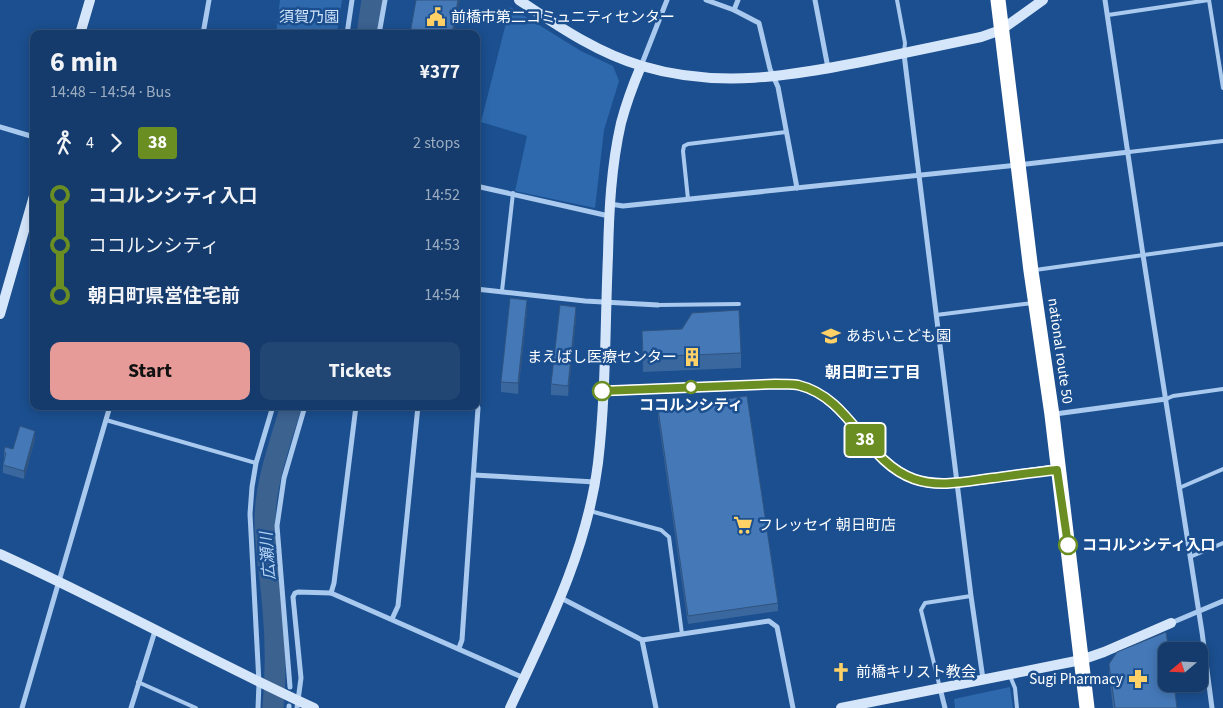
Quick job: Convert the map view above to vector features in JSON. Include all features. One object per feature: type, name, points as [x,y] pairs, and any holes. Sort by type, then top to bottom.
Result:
[{"type":"highway","name":"national route 50","points":[[998,0],[1031,270],[1052,415],[1057,470],[1087,708]]},
{"type":"street","points":[[81,30],[90,0]]},
{"type":"street","points":[[204,30],[209,0]]},
{"type":"street","points":[[348,30],[352,0]]},
{"type":"street","points":[[380,30],[385,0]]},
{"type":"street","points":[[519,0],[558,27],[640,66],[702,78],[736,80],[828,69],[982,37],[1002,30],[1043,0]]},
{"type":"street","points":[[510,708],[561,598],[576,558],[589,511],[599,446],[609,216],[614,162],[621,122],[640,66],[667,0]]},
{"type":"street","points":[[706,0],[734,10],[759,23],[770,69],[778,87],[797,188]]},
{"type":"street","points":[[734,10],[738,0]]},
{"type":"street","points":[[815,0],[828,69]]},
{"type":"street","points":[[1105,0],[1212,708]]},
{"type":"street","points":[[904,53],[971,596],[983,679]]},
{"type":"street","points":[[0,127],[30,136]]},
{"type":"street","points":[[610,204],[623,206],[1129,152]]},
{"type":"street","points":[[480,187],[609,216]]},
{"type":"street","points":[[0,314],[30,210]]},
{"type":"street","points":[[480,289],[606,302],[658,305]]},
{"type":"street","points":[[602,391],[775,384],[798,385],[821,394],[837,406],[870,446],[888,464],[914,479],[936,483],[958,483],[1057,470]]},
{"type":"street","points":[[1052,415],[1166,399]]},
{"type":"street","points":[[22,708],[109,410]]},
{"type":"street","points":[[258,708],[262,684],[250,514],[256,463],[272,410]]},
{"type":"street","points":[[304,410],[284,478],[277,526],[288,691],[298,705],[314,708]]},
{"type":"street","points":[[331,593],[334,583],[356,410]]},
{"type":"street","points":[[392,619],[398,606],[418,410]]},
{"type":"street","points":[[459,648],[462,640],[478,410]]},
{"type":"street","points":[[474,475],[594,482]]},
{"type":"street","points":[[0,554],[59,581],[262,684],[288,691]]},
{"type":"street","points":[[298,705],[301,678],[294,597],[295,593],[298,592],[331,593],[524,678]]},
{"type":"street","points":[[561,598],[642,640],[769,621],[777,626],[793,708]]},
{"type":"street","points":[[841,708],[867,705],[940,688],[1081,660],[1104,652],[1223,600]]},
{"type":"street","points":[[131,708],[155,631]]},
{"type":"street","points":[[642,640],[656,708]]},
{"type":"street","points":[[940,688],[945,708]]},
{"type":"lane","points":[[897,0],[905,43],[904,53]]},
{"type":"lane","points":[[1108,15],[1209,0],[1223,88]]},
{"type":"lane","points":[[688,199],[684,146],[786,132]]},
{"type":"lane","points":[[1129,152],[1223,141]]},
{"type":"lane","points":[[502,291],[513,194]]},
{"type":"lane","points":[[1031,270],[1223,244]]},
{"type":"lane","points":[[936,315],[1036,303]]},
{"type":"lane","points":[[658,305],[739,304]]},
{"type":"lane","points":[[1166,399],[1173,396],[1223,389]]},
{"type":"lane","points":[[106,420],[256,463]]},
{"type":"lane","points":[[1179,488],[1223,469]]},
{"type":"lane","points":[[589,511],[661,530],[669,537],[682,634]]},
{"type":"lane","points":[[1190,557],[1223,543]]},
{"type":"lane","points":[[940,688],[921,610],[925,603],[971,596]]},
{"type":"lane","points":[[1009,674],[1014,688],[1017,708]]},
{"type":"lane","points":[[138,682],[196,708]]},
{"type":"green space","name":"須賀乃園","points":[[280,0],[342,0],[338,30],[276,30]]},
{"type":"green space","points":[[510,7],[581,51],[613,66],[619,81],[604,130],[595,208],[515,191],[527,136],[481,122]]},
{"type":"green space","points":[[1010,687],[1013,708],[955,708],[954,699]]},
{"type":"building","name":"前橋市第二コミュニティセンター","points":[[416,0],[458,0],[453,30],[411,30]]},
{"type":"building","points":[[510,298],[527,300],[518,383],[501,382]]},
{"type":"building","points":[[560,305],[576,307],[568,386],[551,384]]},
{"type":"building","points":[[739,310],[741,353],[643,357],[642,331],[682,329],[692,313]]},
{"type":"building","points":[[747,396],[778,603],[688,616],[658,409]]},
{"type":"building","points":[[20,426],[35,431],[24,471],[3,465],[6,453],[4,452],[5,447],[13,449]]},
{"type":"building","name":"Sugi Pharmacy","points":[[1166,632],[1168,642],[1158,642],[1158,692],[1175,692],[1177,708],[1115,708],[1109,664],[1117,652]]},
{"type":"waterway","name":"広瀬川","points":[[368,30],[372,0]]},
{"type":"waterway","name":"広瀬川","points":[[273,708],[275,634],[265,510],[270,480],[290,410]]},
{"type":"bus line","name":"38","points":[[602,391],[775,384],[798,385],[821,394],[837,406],[870,446],[888,464],[914,479],[936,483],[958,483],[1057,470],[1068,545]]},
{"type":"place","name":"前橋市第二コミュニティセンター","points":[[436,17]]},
{"type":"place","name":"あおいこども園","points":[[831,336]]},
{"type":"place","name":"まえばし医療センター","points":[[692,357]]},
{"type":"place","name":"ココルンシティ","points":[[691,387]]},
{"type":"place","name":"フレッセイ 朝日町店","points":[[743,525]]},
{"type":"place","name":"ココルンシティ入口","points":[[1068,545]]},
{"type":"place","name":"前橋キリスト教会","points":[[841,672]]},
{"type":"place","name":"Sugi Pharmacy","points":[[1138,679]]},
{"type":"district","name":"朝日町三丁目","points":[[873,373]]}]
